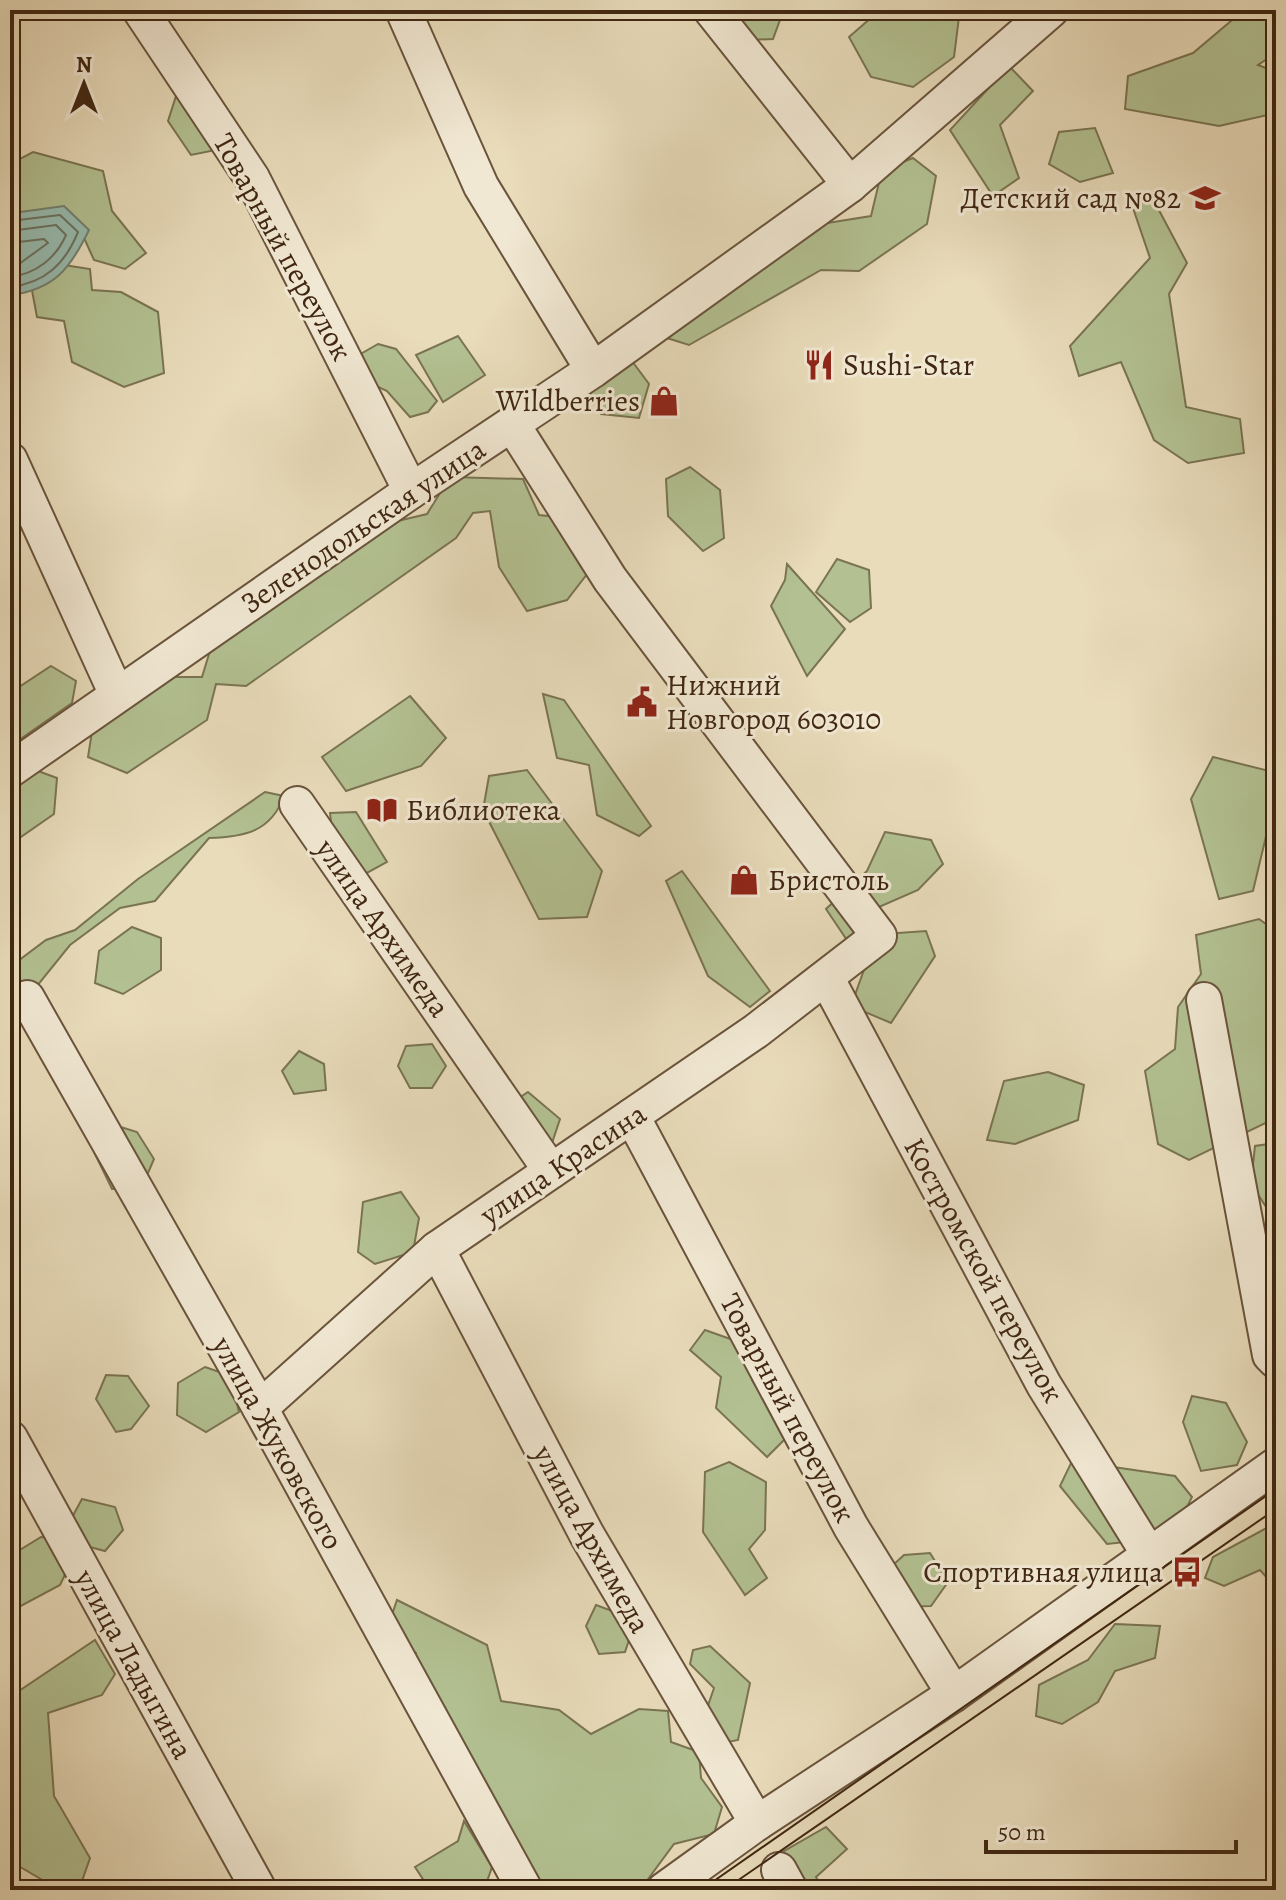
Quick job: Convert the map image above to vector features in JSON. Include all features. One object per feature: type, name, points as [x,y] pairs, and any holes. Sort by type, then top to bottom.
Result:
[{"type":"street","name":"Товарный переулок","points":[[140,10],[252,178],[411,491]]},
{"type":"street","points":[[403,10],[481,186],[593,370]]},
{"type":"street","points":[[711,10],[850,185]]},
{"type":"street","name":"Зеленодольская улица","points":[[10,770],[411,491],[593,370],[850,185],[1051,10]]},
{"type":"street","name":"улица Красина","points":[[260,1408],[437,1249],[827,979],[879,936],[610,579],[512,424]]},
{"type":"street","points":[[10,460],[117,695]]},
{"type":"street","name":"улица Архимеда","points":[[297,804],[551,1171]]},
{"type":"street","name":"Костромской переулок","points":[[827,979],[1044,1385],[1150,1556]]},
{"type":"street","name":"улица Жуковского","points":[[27,998],[260,1408],[525,1890]]},
{"type":"street","points":[[1204,1000],[1270,1355],[1276,1361]]},
{"type":"street","name":"Товарный переулок","points":[[632,1116],[851,1527],[954,1694]]},
{"type":"street","name":"улица Архимеда","points":[[437,1249],[587,1535],[757,1823]]},
{"type":"street","name":"улица Ладыгина","points":[[10,1438],[259,1890]]},
{"type":"street","points":[[664,1890],[757,1823],[954,1694],[1276,1465]]},
{"type":"green space","points":[[731,10],[772,10],[781,17],[773,39],[748,40]]},
{"type":"green space","points":[[880,10],[954,10],[959,17],[954,57],[913,87],[871,77],[849,37]]},
{"type":"green space","points":[[1244,10],[1276,10],[1276,53],[1258,65],[1276,72],[1276,113],[1219,126],[1125,109],[1128,76],[1193,53]]},
{"type":"green space","points":[[1009,66],[1033,91],[1000,125],[1019,178],[993,196],[950,130]]},
{"type":"green space","points":[[176,96],[196,97],[217,132],[211,151],[191,155],[168,121]]},
{"type":"green space","points":[[1095,128],[1113,173],[1080,182],[1049,164],[1059,132]]},
{"type":"green space","points":[[33,152],[103,171],[112,211],[146,253],[125,269],[94,260],[80,229],[10,222],[10,164]]},
{"type":"green space","points":[[913,158],[936,176],[927,224],[859,271],[821,270],[689,345],[667,338],[674,318],[815,225],[871,216],[882,170]]},
{"type":"green space","points":[[1152,197],[1187,263],[1169,294],[1186,407],[1240,419],[1244,453],[1188,463],[1154,440],[1121,362],[1079,376],[1070,346],[1150,258],[1133,208]]},
{"type":"green space","points":[[64,265],[90,269],[92,290],[121,292],[158,312],[164,373],[124,387],[72,362],[64,321],[37,317],[31,285]]},
{"type":"green space","points":[[458,336],[485,375],[443,402],[416,355]]},
{"type":"green space","points":[[378,344],[396,349],[437,401],[428,412],[410,417],[387,391],[359,378],[352,359]]},
{"type":"green space","points":[[629,357],[649,384],[639,418],[601,414],[590,394],[602,365]]},
{"type":"green space","points":[[690,467],[720,490],[724,538],[703,551],[668,516],[666,479]]},
{"type":"green space","points":[[450,477],[523,479],[539,515],[558,517],[594,565],[567,600],[527,611],[499,567],[490,511],[473,513],[456,538],[246,686],[216,684],[207,720],[127,773],[88,757],[93,725],[157,677],[202,677],[213,641],[372,527],[427,514]]},
{"type":"green space","points":[[837,559],[869,570],[871,608],[850,622],[816,592]]},
{"type":"green space","points":[[787,564],[845,629],[807,676],[771,606],[785,580]]},
{"type":"green space","points":[[51,666],[76,681],[72,703],[19,740],[10,739],[10,693]]},
{"type":"green space","points":[[543,694],[564,700],[651,826],[639,836],[597,815],[589,765],[557,758]]},
{"type":"green space","points":[[410,696],[446,738],[421,766],[346,791],[322,757]]},
{"type":"green space","points":[[1213,757],[1269,771],[1276,767],[1276,828],[1268,828],[1253,891],[1219,899],[1191,799]]},
{"type":"green space","points":[[27,767],[57,778],[54,814],[15,841],[10,839],[10,779]]},
{"type":"green space","points":[[527,770],[602,871],[587,917],[539,919],[483,810],[489,776]]},
{"type":"green space","points":[[265,792],[284,796],[272,818],[264,825],[245,834],[209,838],[155,901],[120,908],[70,945],[33,991],[10,1001],[10,967],[46,940],[75,930],[138,879]]},
{"type":"green space","points":[[356,812],[387,862],[365,874],[333,839],[330,813]]},
{"type":"green space","points":[[885,832],[931,840],[943,864],[918,890],[872,910],[884,934],[926,931],[935,956],[891,1023],[851,1006],[865,967],[826,909],[867,871]]},
{"type":"green space","points":[[682,871],[770,991],[750,1007],[708,976],[666,881]]},
{"type":"green space","points":[[1259,919],[1276,931],[1276,995],[1266,1013],[1276,1023],[1276,1118],[1189,1160],[1158,1144],[1145,1071],[1175,1049],[1178,1007],[1201,974],[1196,935]]},
{"type":"green space","points":[[132,927],[161,938],[161,970],[123,994],[95,983],[99,951]]},
{"type":"green space","points":[[432,1044],[446,1066],[432,1088],[410,1088],[398,1066],[406,1046]]},
{"type":"green space","points":[[299,1051],[324,1064],[326,1090],[294,1094],[282,1071]]},
{"type":"green space","points":[[1048,1072],[1084,1085],[1078,1120],[1015,1144],[987,1140],[1004,1081]]},
{"type":"green space","points":[[528,1092],[560,1119],[552,1143],[522,1143],[501,1110]]},
{"type":"green space","points":[[108,1123],[137,1132],[154,1159],[142,1187],[112,1189],[94,1152]]},
{"type":"green space","points":[[1276,1143],[1276,1222],[1251,1184],[1255,1146]]},
{"type":"green space","points":[[401,1192],[419,1218],[413,1252],[375,1264],[358,1252],[363,1202]]},
{"type":"green space","points":[[705,1330],[753,1347],[752,1380],[787,1437],[767,1457],[716,1408],[721,1377],[690,1350]]},
{"type":"green space","points":[[205,1367],[231,1376],[239,1412],[206,1432],[177,1415],[178,1383]]},
{"type":"green space","points":[[106,1375],[128,1376],[149,1406],[131,1429],[116,1432],[96,1399]]},
{"type":"green space","points":[[1192,1396],[1226,1403],[1247,1442],[1237,1465],[1201,1471],[1183,1422]]},
{"type":"green space","points":[[1072,1461],[1175,1476],[1192,1497],[1172,1537],[1107,1544],[1060,1486]]},
{"type":"green space","points":[[729,1462],[766,1482],[765,1530],[749,1549],[767,1578],[745,1595],[703,1532],[705,1472]]},
{"type":"green space","points":[[82,1499],[115,1507],[123,1530],[105,1551],[82,1545],[70,1521]]},
{"type":"green space","points":[[1272,1525],[1276,1526],[1276,1588],[1260,1570],[1224,1586],[1205,1578],[1213,1557]]},
{"type":"green space","points":[[41,1537],[58,1539],[70,1564],[60,1585],[19,1607],[10,1605],[10,1556]]},
{"type":"green space","points":[[930,1553],[948,1582],[931,1606],[895,1607],[880,1577],[904,1555]]},
{"type":"green space","points":[[397,1600],[487,1645],[501,1701],[559,1710],[591,1734],[639,1709],[668,1711],[671,1742],[699,1752],[701,1778],[722,1807],[714,1834],[674,1844],[640,1890],[538,1890],[493,1826],[486,1783],[467,1775],[410,1674],[416,1653],[387,1629]]},
{"type":"green space","points":[[596,1605],[615,1612],[631,1634],[625,1652],[599,1654],[586,1626]]},
{"type":"green space","points":[[1115,1624],[1160,1626],[1155,1658],[1115,1671],[1098,1702],[1062,1724],[1036,1716],[1039,1685],[1088,1660]]},
{"type":"green space","points":[[95,1640],[115,1674],[102,1695],[48,1713],[54,1796],[90,1858],[82,1881],[46,1882],[10,1861],[10,1766],[14,1760],[10,1697]]},
{"type":"green space","points":[[710,1646],[750,1683],[738,1740],[718,1744],[703,1720],[714,1688],[690,1664],[693,1650]]},
{"type":"green space","points":[[464,1821],[492,1867],[484,1890],[430,1890],[415,1867],[458,1841]]},
{"type":"green space","points":[[826,1827],[847,1849],[816,1877],[823,1890],[763,1890],[767,1889],[779,1854]]},
{"type":"water","points":[[64,206],[89,230],[75,255],[50,282],[10,295],[10,218],[13,213]]},
{"type":"tram line","points":[[701,1890],[1276,1489]]},
{"type":"tram line","points":[[724,1890],[1276,1509]]},
{"type":"place","name":"Детский сад №82","points":[[1205,198]]},
{"type":"place","name":"Sushi-Star","points":[[819,365]]},
{"type":"place","name":"Wildberries","points":[[664,401]]},
{"type":"place","name":"Нижний Новгород 603010","points":[[642,702]]},
{"type":"place","name":"Библиотека","points":[[382,810]]},
{"type":"place","name":"Бристоль","points":[[744,880]]},
{"type":"place","name":"Спортивная улица","points":[[1187,1572]]}]
